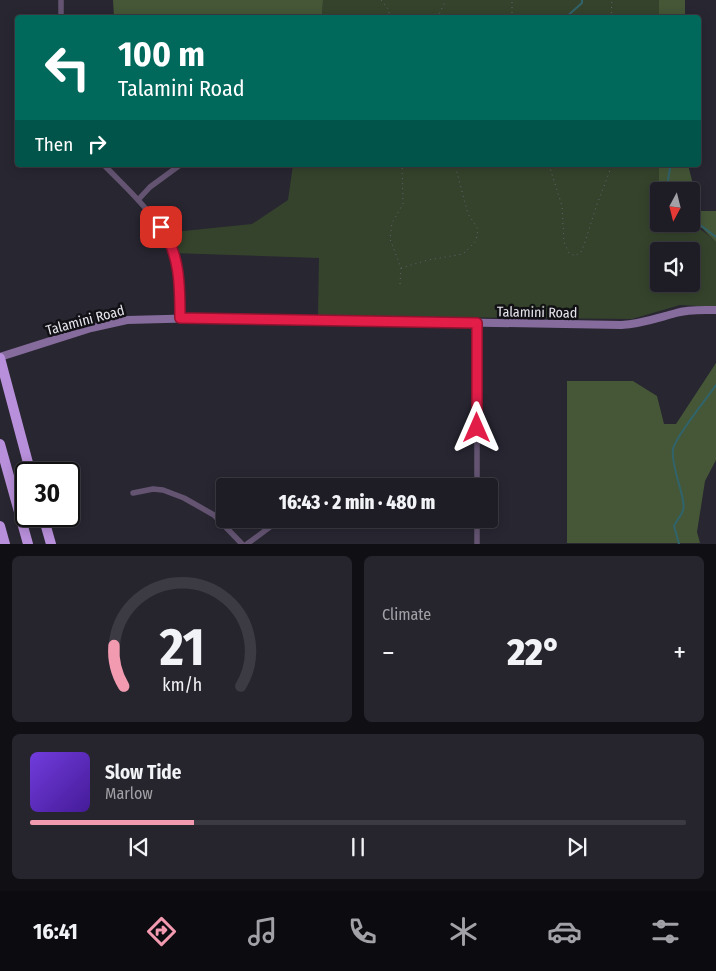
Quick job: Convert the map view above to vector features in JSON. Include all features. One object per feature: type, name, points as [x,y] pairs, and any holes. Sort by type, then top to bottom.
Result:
[{"type":"highway","points":[[0,358],[27,462]]},
{"type":"highway","points":[[0,444],[28,544]]},
{"type":"highway","points":[[0,526],[6,544]]},
{"type":"highway","points":[[46,527],[51,544]]},
{"type":"street","points":[[61,0],[61,15]]},
{"type":"street","points":[[106,167],[138,200],[167,235],[176,259],[180,287],[180,318]]},
{"type":"street","points":[[138,200],[150,187],[177,167]]},
{"type":"street","name":"Talamini Road","points":[[0,358],[91,328],[127,320],[180,318],[628,325],[693,310],[716,310]]},
{"type":"street","points":[[477,323],[477,478]]},
{"type":"street","points":[[133,493],[153,489],[163,490],[184,498],[214,515],[242,544]]},
{"type":"street","points":[[247,544],[269,528]]},
{"type":"street","points":[[477,528],[477,544]]},
{"type":"path","points":[[381,0],[389,10],[389,15]]},
{"type":"path","points":[[438,15],[446,0]]},
{"type":"path","points":[[512,0],[512,15]]},
{"type":"path","points":[[612,0],[612,15]]},
{"type":"path","points":[[400,284],[400,268],[390,239],[392,223],[403,204],[402,167]]},
{"type":"path","points":[[400,268],[463,254],[476,241],[478,229],[468,214],[456,167]]},
{"type":"path","points":[[550,167],[562,206],[564,242],[569,253],[575,256],[582,252],[611,167]]},
{"type":"green space","points":[[113,0],[323,0],[322,15],[114,15]]},
{"type":"green space","points":[[323,0],[659,0],[659,15],[322,15]]},
{"type":"green space","points":[[659,0],[685,0],[685,15],[659,15]]},
{"type":"green space","points":[[293,167],[659,167],[659,182],[650,182],[650,232],[700,232],[700,229],[716,242],[716,307],[680,305],[632,319],[318,316],[319,258],[172,253],[164,233],[252,224],[288,200]]},
{"type":"green space","points":[[659,167],[689,167],[692,182],[659,182]]},
{"type":"green space","points":[[700,211],[716,211],[716,242],[700,227]]},
{"type":"green space","points":[[716,363],[716,460],[705,481],[697,532],[700,543],[567,543],[567,381],[633,381],[657,396],[664,424],[676,424]]},
{"type":"waterway","points":[[568,15],[582,3],[582,0]]},
{"type":"waterway","points":[[668,167],[670,169],[668,182]]},
{"type":"waterway","points":[[700,225],[716,237]]},
{"type":"waterway","points":[[679,544],[674,526],[684,505],[674,464],[673,449],[685,427],[716,385]]},
{"type":"route","points":[[161,227],[167,235],[179,272],[180,318],[477,323],[477,428]]}]
